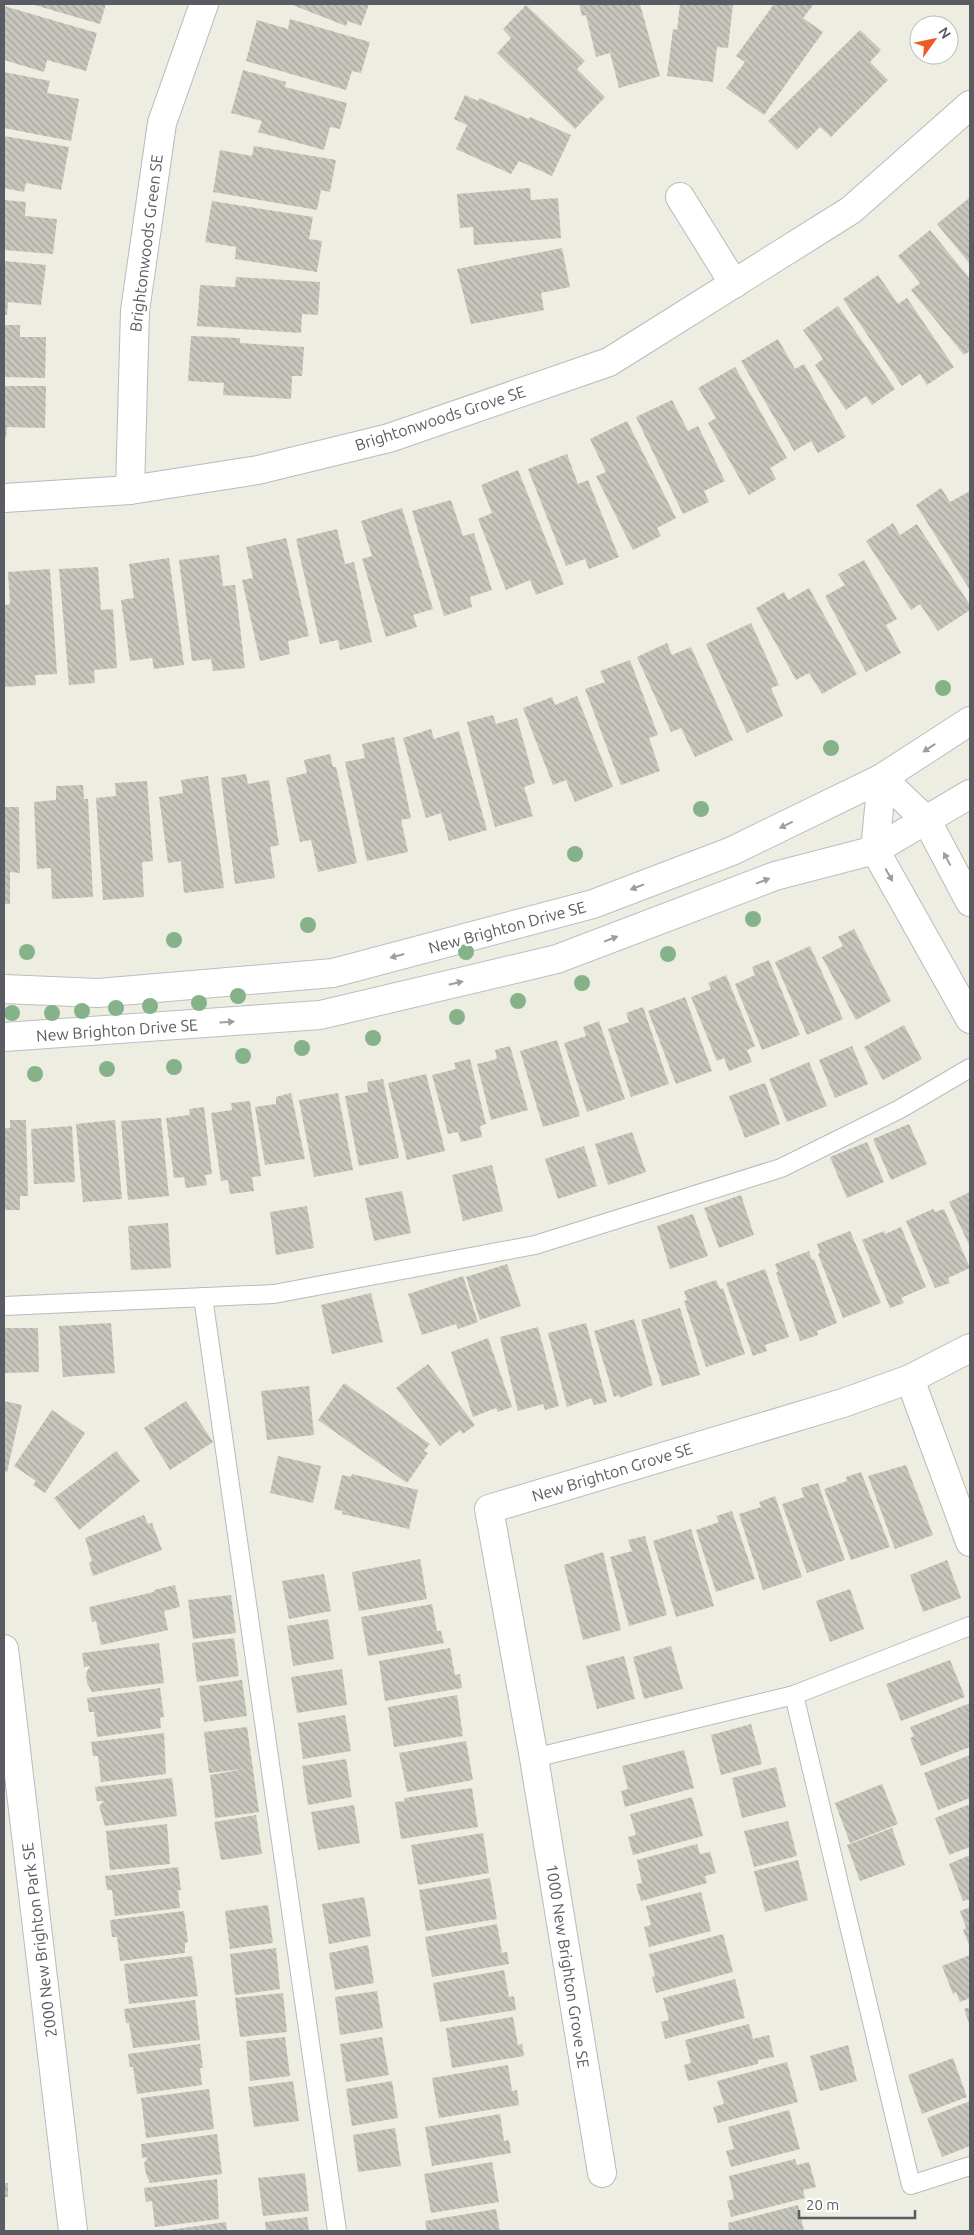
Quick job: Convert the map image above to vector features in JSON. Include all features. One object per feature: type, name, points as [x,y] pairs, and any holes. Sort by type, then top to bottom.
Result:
[{"type":"street","name":"Brightonwoods Green SE","points":[[130,490],[135,311],[162,123],[204,4]]},
{"type":"street","name":"Brightonwoods Grove SE","points":[[4,498],[130,490],[258,470],[389,438],[609,362],[851,210],[970,105]]},
{"type":"street","points":[[680,197],[734,284]]},
{"type":"street","name":"New Brighton Drive SE","points":[[4,989],[98,994],[333,973],[592,904],[732,851],[882,778],[970,721]]},
{"type":"street","points":[[882,778],[927,821],[970,902]]},
{"type":"street","points":[[882,778],[875,850],[970,1019]]},
{"type":"street","name":"New Brighton Drive SE","points":[[4,1037],[320,1015],[557,960],[775,876],[875,850],[970,794]]},
{"type":"street","name":"New Brighton Grove SE","points":[[534,1758],[490,1509],[843,1403],[910,1379],[970,1348]]},
{"type":"street","points":[[910,1379],[970,1542]]},
{"type":"street","name":"2000 New Brighton Park SE","points":[[4,1649],[13,1798],[72,2231]]},
{"type":"street","name":"1000 New Brighton Grove SE","points":[[534,1758],[602,2173]]},
{"type":"lane","points":[[4,1306],[274,1294],[535,1245],[781,1168],[900,1109],[970,1068]]},
{"type":"lane","points":[[203,1297],[337,2231]]},
{"type":"lane","points":[[534,1758],[794,1695],[970,1626]]},
{"type":"lane","points":[[794,1695],[911,2185],[970,2166]]},
{"type":"building","points":[[31,4],[106,4],[100,24]]},
{"type":"building","points":[[290,4],[369,4],[361,26],[348,21],[346,26]]},
{"type":"building","points":[[579,4],[640,4],[660,76],[619,88],[610,53],[596,57],[586,15],[582,16]]},
{"type":"building","points":[[680,4],[733,4],[728,48],[717,47],[713,82],[667,76],[673,29],[677,30]]},
{"type":"building","points":[[774,4],[814,4],[803,18],[823,32],[764,115],[726,88],[745,62],[736,56]]},
{"type":"building","points":[[526,5],[585,61],[577,69],[605,97],[575,129],[497,53],[511,38],[503,29]]},
{"type":"building","points":[[4,6],[97,33],[86,71],[47,60],[44,72],[4,60]]},
{"type":"building","points":[[290,19],[370,42],[361,73],[352,71],[346,90],[246,61],[257,20],[288,29]]},
{"type":"building","points":[[860,30],[881,50],[870,62],[888,80],[831,137],[820,127],[797,150],[768,121]]},
{"type":"building","points":[[243,70],[286,82],[285,87],[347,103],[340,129],[330,127],[324,150],[258,132],[262,121],[231,113]]},
{"type":"building","points":[[4,72],[50,81],[47,93],[79,99],[71,141],[4,128]]},
{"type":"building","points":[[465,95],[478,101],[479,98],[529,119],[530,117],[571,135],[552,176],[519,161],[511,174],[456,149],[467,125],[454,119]]},
{"type":"building","points":[[4,136],[69,147],[61,190],[26,183],[24,192],[4,188]]},
{"type":"building","points":[[254,146],[336,160],[330,192],[321,190],[317,210],[213,192],[220,150],[252,156]]},
{"type":"building","points":[[530,188],[531,200],[558,198],[561,238],[474,245],[473,227],[460,228],[457,194]]},
{"type":"building","points":[[970,199],[970,264],[937,224]]},
{"type":"building","points":[[4,200],[26,202],[25,216],[57,219],[53,254],[4,250]]},
{"type":"building","points":[[212,201],[313,217],[309,239],[322,241],[317,272],[235,259],[236,247],[205,242]]},
{"type":"building","points":[[930,230],[970,279],[970,351],[964,355],[911,290],[920,283],[898,256]]},
{"type":"building","points":[[562,248],[570,287],[541,293],[544,310],[471,324],[457,269]]},
{"type":"building","points":[[4,261],[46,265],[41,305],[8,302],[7,315],[4,315]]},
{"type":"building","points":[[878,275],[898,304],[907,298],[954,367],[927,385],[920,374],[902,386],[843,299]]},
{"type":"building","points":[[236,277],[320,282],[318,315],[302,314],[301,333],[197,326],[200,285],[235,287]]},
{"type":"building","points":[[838,306],[895,389],[872,405],[866,396],[846,410],[815,365],[823,359],[803,330]]},
{"type":"building","points":[[4,325],[20,325],[20,337],[46,337],[45,378],[4,377]]},
{"type":"building","points":[[191,336],[240,338],[240,343],[304,347],[302,376],[292,376],[291,399],[223,395],[224,383],[188,381]]},
{"type":"building","points":[[778,339],[795,369],[804,364],[846,437],[818,453],[811,441],[794,451],[741,361]]},
{"type":"building","points":[[735,367],[787,458],[770,468],[776,479],[749,495],[708,423],[716,418],[698,388]]},
{"type":"building","points":[[4,386],[46,386],[45,428],[7,427],[6,438],[4,438]]},
{"type":"building","points":[[672,400],[688,431],[698,426],[725,481],[704,491],[709,502],[683,514],[636,417]]},
{"type":"building","points":[[627,421],[676,518],[657,528],[661,536],[633,550],[596,476],[606,472],[590,439]]},
{"type":"building","points":[[567,454],[578,484],[588,480],[619,557],[589,569],[585,559],[566,566],[528,469]]},
{"type":"building","points":[[518,470],[564,584],[536,595],[530,580],[506,590],[478,519],[492,513],[481,485]]},
{"type":"building","points":[[941,488],[950,502],[970,491],[970,590],[916,505]]},
{"type":"building","points":[[451,500],[463,536],[474,533],[492,590],[470,597],[472,607],[444,616],[412,511]]},
{"type":"building","points":[[402,508],[433,609],[413,615],[417,627],[386,637],[362,559],[372,556],[361,521]]},
{"type":"building","points":[[893,523],[900,535],[917,524],[970,605],[970,610],[938,631],[920,604],[911,610],[866,541]]},
{"type":"building","points":[[337,529],[345,564],[354,562],[372,642],[340,650],[338,640],[320,644],[296,539]]},
{"type":"building","points":[[286,538],[309,636],[288,641],[290,654],[260,661],[242,580],[253,578],[246,547]]},
{"type":"building","points":[[219,555],[223,586],[235,585],[245,668],[213,671],[211,659],[192,661],[179,560]]},
{"type":"building","points":[[169,558],[184,665],[154,669],[152,658],[130,661],[121,600],[134,598],[129,564]]},
{"type":"building","points":[[864,560],[897,619],[886,625],[901,653],[866,672],[825,596],[845,585],[838,574]]},
{"type":"building","points":[[98,567],[101,610],[113,609],[117,668],[94,670],[95,683],[69,685],[59,569]]},
{"type":"building","points":[[50,569],[57,674],[35,675],[36,685],[4,687],[4,605],[10,604],[8,572]]},
{"type":"building","points":[[809,588],[857,674],[822,694],[809,673],[796,680],[756,608],[784,592],[788,600]]},
{"type":"building","points":[[751,623],[779,685],[771,688],[783,716],[747,733],[706,644]]},
{"type":"building","points":[[667,643],[672,655],[691,647],[733,740],[695,757],[681,728],[671,732],[637,657]]},
{"type":"building","points":[[630,660],[658,735],[649,738],[660,771],[621,785],[585,689],[605,682],[600,671]]},
{"type":"building","points":[[577,696],[613,787],[575,802],[566,780],[553,785],[523,708],[552,697],[555,705]]},
{"type":"building","points":[[493,715],[496,724],[517,718],[535,783],[524,787],[533,816],[495,827],[467,722]]},
{"type":"building","points":[[431,729],[434,739],[459,731],[487,830],[449,841],[441,813],[426,818],[403,738]]},
{"type":"building","points":[[394,737],[411,818],[401,820],[408,852],[367,861],[345,762],[365,758],[362,744]]},
{"type":"building","points":[[330,754],[333,767],[336,767],[357,863],[318,872],[311,840],[300,842],[286,778],[307,773],[304,760]]},
{"type":"building","points":[[246,774],[248,784],[269,780],[279,845],[270,847],[275,878],[235,884],[221,778]]},
{"type":"building","points":[[208,776],[224,888],[184,893],[181,861],[168,863],[159,797],[183,793],[181,780]]},
{"type":"building","points":[[147,781],[153,861],[142,862],[144,897],[103,900],[96,798],[116,796],[115,783]]},
{"type":"building","points":[[83,785],[84,799],[88,799],[93,897],[52,899],[51,868],[37,869],[34,802],[56,800],[56,786]]},
{"type":"building","points":[[4,807],[19,807],[20,873],[10,872],[10,904],[4,904]]},
{"type":"building","points":[[854,929],[891,1001],[856,1020],[822,957],[843,946],[838,937]]},
{"type":"building","points":[[810,946],[843,1019],[807,1035],[775,962]]},
{"type":"building","points":[[769,960],[800,1035],[762,1050],[735,984],[755,975],[752,967]]},
{"type":"building","points":[[726,975],[755,1046],[747,1050],[752,1062],[729,1071],[724,1058],[717,1061],[691,997],[711,989],[708,983]]},
{"type":"building","points":[[685,997],[712,1071],[676,1084],[648,1011]]},
{"type":"building","points":[[643,1007],[669,1084],[631,1097],[608,1029],[629,1022],[626,1013]]},
{"type":"building","points":[[599,1021],[625,1099],[587,1112],[564,1043],[586,1036],[583,1027]]},
{"type":"building","points":[[904,1025],[922,1059],[883,1080],[864,1047]]},
{"type":"building","points":[[557,1040],[580,1116],[543,1127],[520,1051]]},
{"type":"building","points":[[510,1046],[528,1110],[491,1120],[477,1064],[497,1059],[495,1050]]},
{"type":"building","points":[[852,1046],[868,1084],[835,1098],[819,1060]]},
{"type":"building","points":[[470,1059],[486,1124],[480,1126],[482,1137],[461,1142],[458,1132],[448,1134],[432,1075],[456,1069],[454,1063]]},
{"type":"building","points":[[809,1062],[827,1106],[787,1122],[769,1079]]},
{"type":"building","points":[[426,1074],[445,1151],[407,1160],[388,1083]]},
{"type":"building","points":[[383,1079],[399,1158],[359,1166],[345,1096],[368,1092],[367,1082]]},
{"type":"building","points":[[765,1083],[780,1124],[745,1138],[729,1096]]},
{"type":"building","points":[[291,1093],[305,1159],[265,1165],[255,1107],[276,1104],[276,1097]]},
{"type":"building","points":[[338,1093],[353,1170],[314,1177],[299,1100]]},
{"type":"building","points":[[250,1101],[261,1176],[252,1177],[254,1191],[230,1194],[228,1180],[221,1181],[211,1113],[232,1110],[231,1103]]},
{"type":"building","points":[[204,1107],[212,1174],[205,1175],[207,1185],[186,1188],[184,1177],[174,1178],[166,1118],[190,1115],[189,1109]]},
{"type":"building","points":[[161,1118],[169,1196],[128,1200],[121,1121]]},
{"type":"building","points":[[10,1120],[26,1120],[28,1196],[20,1196],[20,1210],[4,1210],[4,1128],[10,1128]]},
{"type":"building","points":[[115,1120],[122,1199],[83,1202],[76,1124]]},
{"type":"building","points":[[909,1124],[927,1164],[891,1180],[873,1139]]},
{"type":"building","points":[[72,1126],[75,1182],[34,1184],[31,1129]]},
{"type":"building","points":[[632,1132],[646,1172],[608,1185],[595,1144]]},
{"type":"building","points":[[867,1142],[884,1182],[847,1198],[830,1157]]},
{"type":"building","points":[[584,1146],[597,1186],[558,1199],[545,1159]]},
{"type":"building","points":[[492,1165],[503,1211],[463,1221],[452,1175]]},
{"type":"building","points":[[402,1191],[411,1233],[374,1241],[365,1198]]},
{"type":"building","points":[[970,1192],[970,1247],[949,1202]]},
{"type":"building","points":[[741,1195],[754,1235],[719,1248],[704,1208]]},
{"type":"building","points":[[307,1206],[314,1248],[276,1255],[270,1212]]},
{"type":"building","points":[[933,1209],[935,1212],[944,1209],[970,1268],[948,1278],[950,1283],[935,1288],[906,1221]]},
{"type":"building","points":[[693,1214],[708,1256],[670,1269],[657,1226]]},
{"type":"building","points":[[168,1223],[171,1268],[131,1270],[128,1226]]},
{"type":"building","points":[[901,1227],[926,1287],[901,1298],[904,1303],[890,1308],[862,1240],[884,1231],[885,1234]]},
{"type":"building","points":[[850,1231],[881,1303],[843,1318],[818,1254],[820,1253],[817,1244]]},
{"type":"building","points":[[809,1251],[812,1260],[814,1259],[837,1323],[817,1331],[818,1335],[800,1341],[776,1273],[778,1272],[775,1264]]},
{"type":"building","points":[[507,1264],[521,1306],[480,1320],[466,1277]]},
{"type":"building","points":[[765,1269],[789,1337],[765,1345],[767,1351],[753,1356],[726,1283]]},
{"type":"building","points":[[463,1276],[478,1322],[458,1329],[456,1324],[422,1335],[408,1294]]},
{"type":"building","points":[[716,1280],[720,1289],[723,1288],[745,1354],[706,1367],[684,1301],[687,1300],[684,1291]]},
{"type":"building","points":[[371,1293],[383,1342],[332,1354],[321,1305]]},
{"type":"building","points":[[680,1308],[700,1375],[662,1386],[641,1320]]},
{"type":"building","points":[[634,1319],[653,1385],[620,1398],[619,1395],[614,1397],[594,1331]]},
{"type":"building","points":[[111,1323],[115,1373],[63,1377],[59,1326]]},
{"type":"building","points":[[586,1323],[607,1402],[594,1405],[591,1398],[567,1407],[548,1333]]},
{"type":"building","points":[[538,1327],[559,1406],[545,1410],[543,1404],[518,1411],[500,1337]]},
{"type":"building","points":[[4,1328],[38,1328],[39,1372],[4,1373]]},
{"type":"building","points":[[488,1338],[512,1407],[498,1412],[496,1408],[473,1417],[451,1352]]},
{"type":"building","points":[[428,1364],[475,1425],[463,1434],[460,1430],[440,1446],[396,1388]]},
{"type":"building","points":[[344,1383],[430,1444],[424,1451],[428,1453],[407,1483],[318,1420]]},
{"type":"building","points":[[309,1386],[314,1435],[267,1440],[261,1391]]},
{"type":"building","points":[[4,1401],[22,1405],[7,1472],[4,1471]]},
{"type":"building","points":[[186,1401],[213,1442],[170,1470],[144,1428]]},
{"type":"building","points":[[52,1410],[85,1433],[45,1493],[33,1485],[36,1481],[14,1466]]},
{"type":"building","points":[[116,1451],[140,1481],[79,1530],[54,1498]]},
{"type":"building","points":[[278,1456],[321,1466],[313,1503],[270,1493]]},
{"type":"building","points":[[906,1465],[933,1535],[895,1549],[868,1476]]},
{"type":"building","points":[[861,1472],[890,1547],[851,1560],[824,1489],[847,1481],[846,1477]]},
{"type":"building","points":[[352,1474],[418,1490],[409,1529],[342,1514],[343,1511],[334,1509],[342,1475],[351,1477]]},
{"type":"building","points":[[818,1483],[845,1560],[807,1573],[782,1504],[804,1497],[801,1488]]},
{"type":"building","points":[[775,1496],[802,1577],[763,1590],[739,1514],[761,1507],[759,1502]]},
{"type":"building","points":[[732,1511],[755,1579],[716,1592],[696,1530],[719,1522],[716,1516]]},
{"type":"building","points":[[144,1515],[148,1524],[152,1523],[162,1550],[93,1576],[89,1563],[92,1561],[85,1538]]},
{"type":"building","points":[[691,1529],[714,1606],[676,1617],[653,1541]]},
{"type":"building","points":[[645,1536],[667,1615],[629,1626],[610,1557],[632,1551],[628,1540]]},
{"type":"building","points":[[603,1552],[621,1630],[583,1640],[564,1565]]},
{"type":"building","points":[[420,1559],[427,1599],[359,1611],[352,1572]]},
{"type":"building","points":[[947,1560],[961,1598],[923,1612],[910,1575]]},
{"type":"building","points":[[324,1574],[331,1611],[289,1619],[282,1581]]},
{"type":"building","points":[[175,1585],[180,1607],[164,1611],[168,1630],[101,1645],[96,1621],[92,1622],[89,1607],[154,1592],[154,1590]]},
{"type":"building","points":[[850,1589],[864,1629],[830,1642],[816,1601]]},
{"type":"building","points":[[231,1595],[236,1633],[193,1639],[188,1600]]},
{"type":"building","points":[[432,1604],[437,1631],[441,1631],[444,1643],[368,1656],[361,1617]]},
{"type":"building","points":[[328,1619],[334,1659],[293,1666],[287,1626]]},
{"type":"building","points":[[234,1638],[239,1676],[197,1682],[192,1643]]},
{"type":"building","points":[[159,1643],[164,1683],[92,1692],[87,1683],[86,1673],[90,1666],[84,1667],[82,1653]]},
{"type":"building","points":[[671,1646],[683,1689],[644,1699],[633,1657]]},
{"type":"building","points":[[450,1648],[455,1675],[460,1674],[462,1688],[385,1701],[379,1661]]},
{"type":"building","points":[[624,1656],[635,1699],[597,1709],[586,1666]]},
{"type":"building","points":[[950,1660],[965,1697],[901,1721],[886,1684]]},
{"type":"building","points":[[342,1669],[347,1705],[297,1713],[291,1677]]},
{"type":"building","points":[[242,1680],[247,1716],[204,1722],[199,1686]]},
{"type":"building","points":[[160,1688],[164,1717],[160,1718],[161,1728],[97,1737],[94,1712],[89,1712],[87,1698]]},
{"type":"building","points":[[457,1695],[463,1736],[394,1747],[388,1707]]},
{"type":"building","points":[[970,1703],[970,1747],[921,1766],[910,1738],[914,1736],[910,1727]]},
{"type":"building","points":[[345,1715],[351,1751],[303,1759],[298,1723]]},
{"type":"building","points":[[751,1724],[762,1764],[721,1775],[711,1735]]},
{"type":"building","points":[[247,1727],[259,1812],[215,1818],[210,1775],[244,1769],[209,1773],[204,1732]]},
{"type":"building","points":[[164,1733],[166,1774],[101,1782],[98,1756],[93,1756],[91,1742]]},
{"type":"building","points":[[466,1741],[473,1780],[407,1792],[399,1753]]},
{"type":"building","points":[[684,1750],[694,1788],[625,1807],[621,1791],[628,1789],[622,1766]]},
{"type":"building","points":[[970,1755],[970,1798],[938,1810],[924,1773]]},
{"type":"building","points":[[346,1759],[352,1797],[308,1805],[302,1766]]},
{"type":"building","points":[[776,1767],[786,1807],[742,1818],[732,1778]]},
{"type":"building","points":[[172,1778],[177,1816],[105,1826],[99,1806],[104,1801],[97,1801],[95,1787]]},
{"type":"building","points":[[882,1784],[898,1824],[850,1843],[835,1803]]},
{"type":"building","points":[[472,1788],[478,1827],[401,1839],[395,1802],[405,1801],[404,1798]]},
{"type":"building","points":[[692,1797],[703,1836],[633,1855],[628,1837],[636,1835],[630,1814]]},
{"type":"building","points":[[970,1804],[970,1847],[949,1855],[935,1818]]},
{"type":"building","points":[[354,1805],[360,1843],[318,1850],[311,1812]]},
{"type":"building","points":[[256,1815],[262,1854],[221,1860],[214,1822]]},
{"type":"building","points":[[788,1821],[797,1856],[754,1867],[744,1831]]},
{"type":"building","points":[[167,1824],[170,1864],[110,1870],[106,1831]]},
{"type":"building","points":[[892,1828],[905,1865],[860,1881],[847,1845]]},
{"type":"building","points":[[483,1833],[489,1873],[418,1885],[411,1845]]},
{"type":"building","points":[[697,1844],[700,1854],[710,1852],[716,1873],[705,1876],[707,1883],[641,1901],[636,1884],[642,1883],[637,1860]]},
{"type":"building","points":[[970,1855],[970,1899],[963,1901],[949,1864]]},
{"type":"building","points":[[798,1860],[808,1900],[765,1912],[754,1871]]},
{"type":"building","points":[[178,1867],[181,1890],[178,1890],[180,1908],[115,1916],[112,1890],[107,1890],[105,1876]]},
{"type":"building","points":[[490,1878],[497,1919],[426,1931],[419,1890]]},
{"type":"building","points":[[701,1892],[711,1931],[649,1947],[644,1927],[651,1925],[646,1906]]},
{"type":"building","points":[[364,1897],[371,1936],[329,1944],[322,1904]]},
{"type":"building","points":[[268,1905],[273,1943],[230,1949],[225,1911]]},
{"type":"building","points":[[970,1907],[970,1947],[963,1930],[966,1928],[960,1911]]},
{"type":"building","points":[[184,1911],[188,1942],[185,1943],[185,1953],[120,1961],[117,1937],[112,1937],[110,1920]]},
{"type":"building","points":[[497,1924],[502,1953],[507,1952],[509,1964],[432,1977],[425,1937]]},
{"type":"building","points":[[723,1934],[733,1972],[656,1993],[652,1977],[655,1976],[649,1954]]},
{"type":"building","points":[[368,1945],[374,1983],[335,1990],[329,1953]]},
{"type":"building","points":[[276,1948],[280,1989],[235,1995],[230,1954]]},
{"type":"building","points":[[970,1955],[970,1998],[960,2002],[956,1992],[953,1994],[942,1966]]},
{"type":"building","points":[[192,1956],[198,1996],[129,2004],[124,1964]]},
{"type":"building","points":[[504,1970],[509,1997],[514,1996],[516,2010],[440,2022],[433,1983]]},
{"type":"building","points":[[735,1979],[745,2018],[665,2039],[661,2022],[669,2020],[663,1998]]},
{"type":"building","points":[[377,1991],[383,2028],[340,2035],[335,1997]]},
{"type":"building","points":[[283,1993],[287,2032],[240,2037],[235,1998]]},
{"type":"building","points":[[195,2000],[200,2040],[133,2048],[129,2023],[126,2023],[124,2009]]},
{"type":"building","points":[[970,2007],[970,2026],[964,2009]]},
{"type":"building","points":[[513,2017],[518,2045],[522,2044],[524,2056],[452,2068],[446,2028]]},
{"type":"building","points":[[749,2024],[753,2039],[769,2035],[774,2057],[758,2060],[758,2064],[688,2081],[684,2065],[691,2063],[685,2040]]},
{"type":"building","points":[[285,2037],[290,2076],[250,2081],[246,2041]]},
{"type":"building","points":[[382,2037],[389,2075],[346,2082],[340,2044]]},
{"type":"building","points":[[200,2044],[203,2068],[200,2068],[202,2085],[137,2094],[133,2067],[130,2067],[128,2054]]},
{"type":"building","points":[[848,2045],[857,2081],[820,2091],[810,2056]]},
{"type":"building","points":[[953,2058],[967,2097],[922,2114],[908,2075]]},
{"type":"building","points":[[787,2062],[798,2102],[718,2123],[713,2107],[724,2104],[717,2081]]},
{"type":"building","points":[[508,2065],[512,2091],[517,2090],[519,2105],[439,2118],[432,2078]]},
{"type":"building","points":[[293,2081],[299,2121],[254,2127],[248,2087]]},
{"type":"building","points":[[392,2081],[398,2118],[352,2126],[346,2089]]},
{"type":"building","points":[[209,2089],[214,2129],[146,2138],[141,2098]]},
{"type":"building","points":[[970,2101],[970,2146],[942,2157],[927,2118]]},
{"type":"building","points":[[789,2110],[800,2149],[731,2167],[726,2151],[734,2149],[728,2127]]},
{"type":"building","points":[[500,2114],[504,2141],[509,2140],[511,2153],[432,2166],[425,2127]]},
{"type":"building","points":[[395,2128],[401,2166],[358,2172],[353,2135]]},
{"type":"building","points":[[217,2134],[222,2174],[150,2183],[144,2163],[148,2157],[142,2158],[141,2144]]},
{"type":"building","points":[[795,2159],[797,2165],[809,2162],[816,2187],[803,2190],[805,2198],[731,2217],[727,2201],[734,2199],[729,2176]]},
{"type":"building","points":[[492,2162],[499,2202],[431,2213],[424,2174]]},
{"type":"building","points":[[305,2173],[309,2211],[263,2216],[258,2178]]},
{"type":"building","points":[[217,2179],[219,2219],[155,2227],[152,2201],[146,2202],[144,2188]]},
{"type":"building","points":[[4,2183],[8,2183],[8,2197],[4,2197]]},
{"type":"building","points":[[798,2205],[804,2231],[729,2231],[728,2223]]},
{"type":"building","points":[[496,2209],[500,2231],[427,2231],[425,2221]]},
{"type":"building","points":[[307,2217],[309,2231],[266,2231],[265,2222]]},
{"type":"building","points":[[226,2222],[227,2231],[169,2231],[169,2230]]}]
